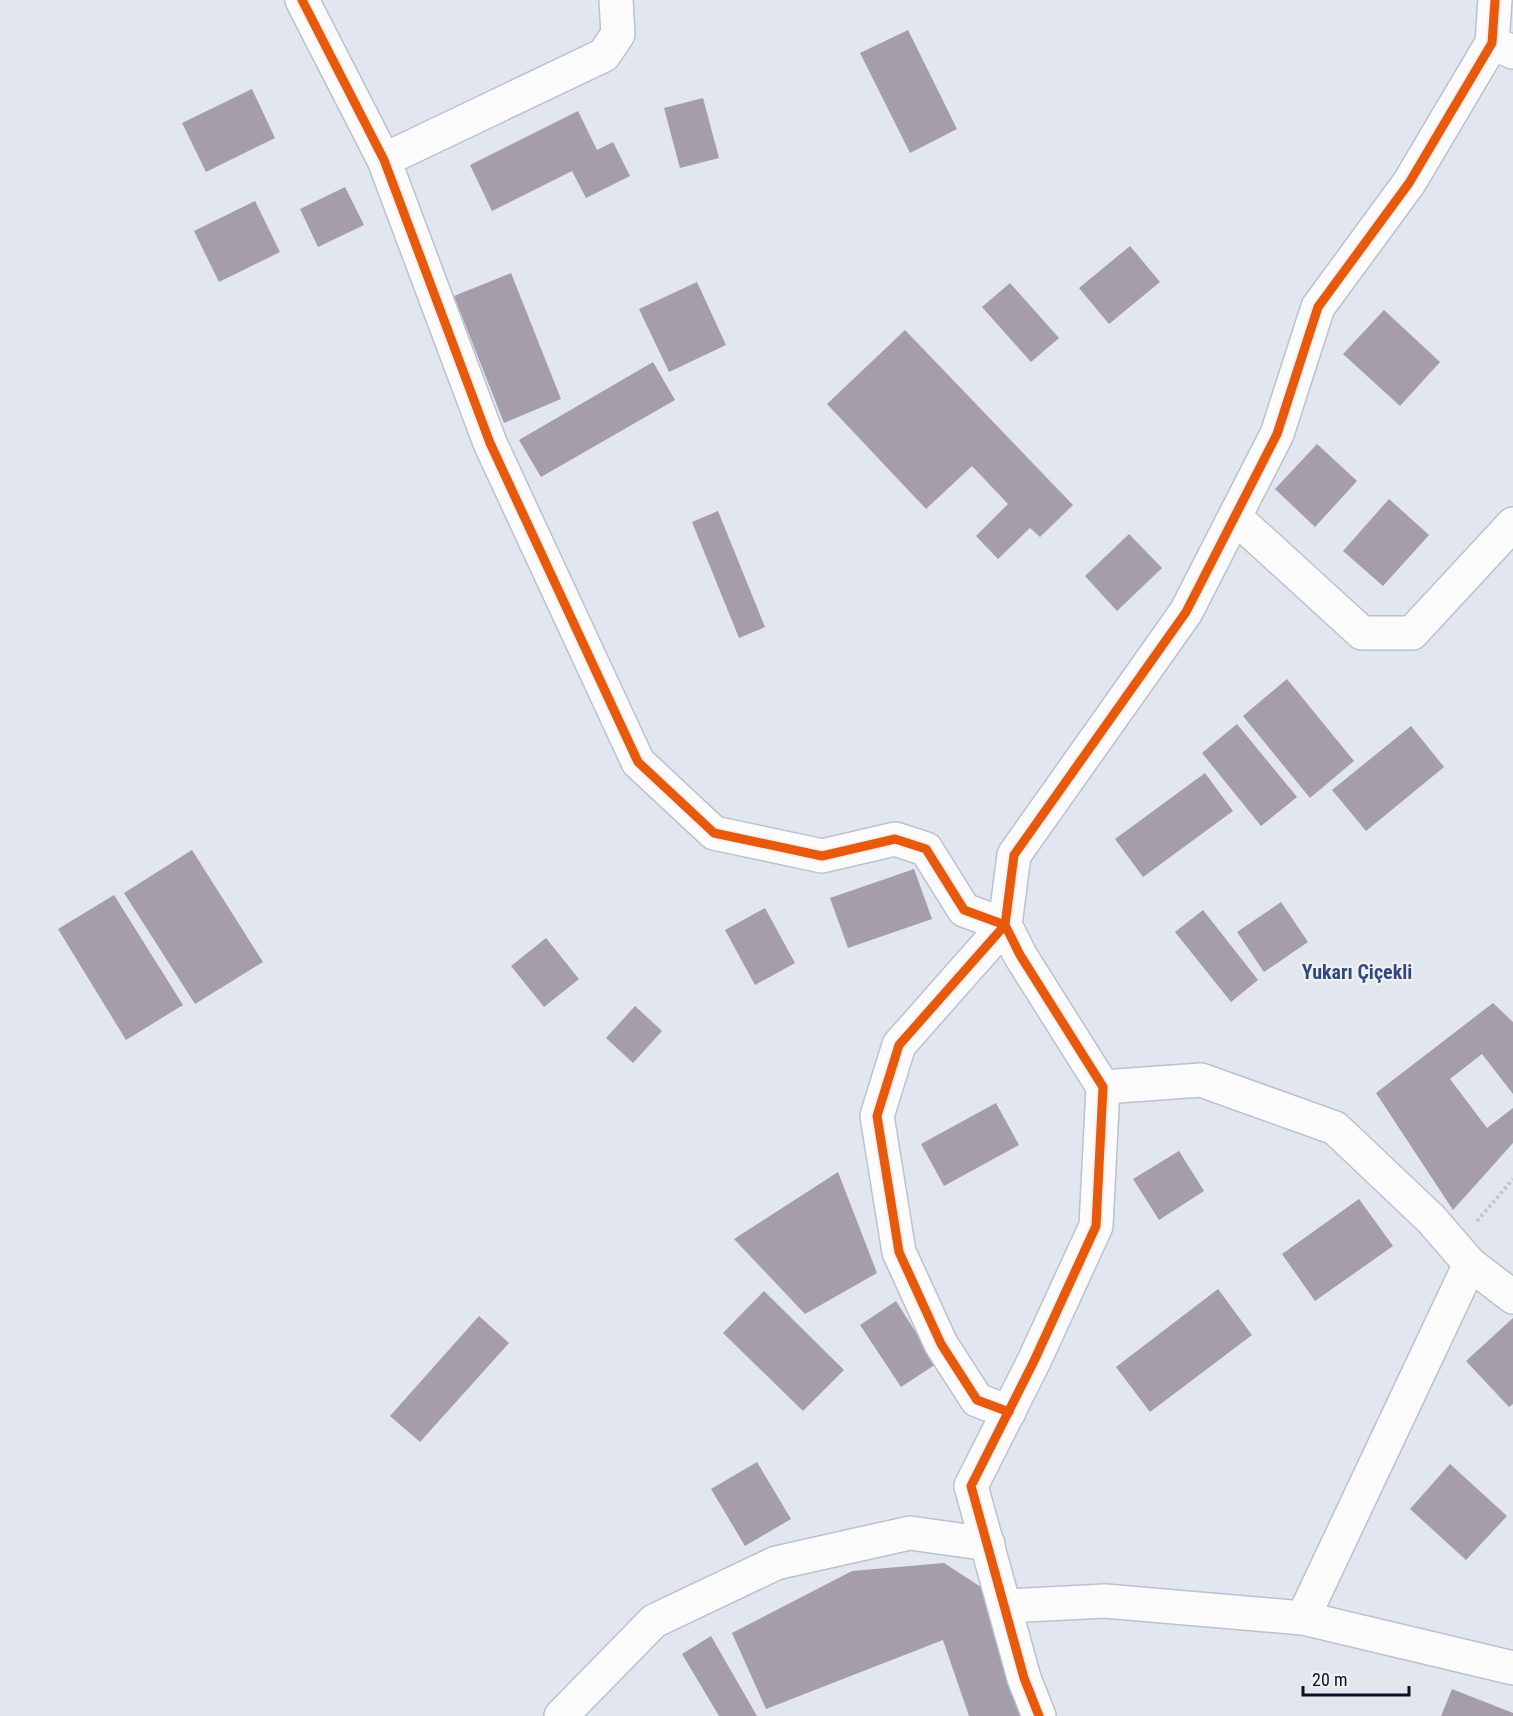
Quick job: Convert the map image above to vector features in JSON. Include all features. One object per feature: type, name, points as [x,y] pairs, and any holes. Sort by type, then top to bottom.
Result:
[{"type":"street","points":[[302,0],[384,160],[490,443],[638,762],[714,833],[822,856],[895,839],[926,849],[964,910],[1005,925]]},
{"type":"street","points":[[384,160],[604,55],[618,34],[616,0]]},
{"type":"street","points":[[1039,1716],[1024,1678],[971,1486],[1035,1361],[1096,1226],[1102,1087],[1020,955],[1005,925],[1014,855],[1186,612],[1277,434],[1318,306],[1409,183],[1503,48],[1495,0]]},
{"type":"street","points":[[1235,517],[1362,633],[1412,633],[1513,524]]},
{"type":"street","points":[[1005,925],[899,1045],[877,1116],[899,1252],[941,1344],[977,1401],[1009,1412]]},
{"type":"street","points":[[1102,1087],[1202,1080],[1335,1128],[1431,1219],[1462,1255],[1513,1297]]},
{"type":"street","points":[[1303,1618],[1462,1255]]},
{"type":"street","points":[[561,1716],[654,1621],[776,1563],[910,1533],[988,1544]]},
{"type":"street","points":[[1005,1606],[1105,1601],[1303,1618],[1513,1668]]},
{"type":"path","points":[[1462,1255],[1513,1179]]},
{"type":"building","points":[[908,30],[957,129],[910,153],[860,53]]},
{"type":"building","points":[[252,89],[275,138],[206,172],[182,123]]},
{"type":"building","points":[[703,98],[719,158],[680,168],[664,108]]},
{"type":"building","points":[[578,111],[597,150],[613,142],[630,176],[586,198],[572,171],[492,211],[470,165]]},
{"type":"building","points":[[345,187],[364,225],[318,247],[300,209]]},
{"type":"building","points":[[255,201],[280,252],[219,282],[194,231]]},
{"type":"building","points":[[1130,246],[1160,282],[1109,324],[1079,288]]},
{"type":"building","points":[[511,273],[561,399],[504,423],[454,296]]},
{"type":"building","points":[[697,282],[726,345],[669,372],[639,309]]},
{"type":"building","points":[[1010,283],[1059,338],[1031,362],[982,307]]},
{"type":"building","points":[[1384,310],[1440,362],[1400,406],[1343,354]]},
{"type":"building","points":[[905,330],[1073,505],[1040,537],[1030,528],[998,559],[976,536],[1008,504],[972,466],[926,509],[827,404]]},
{"type":"building","points":[[653,362],[675,400],[541,477],[519,440]]},
{"type":"building","points":[[1317,444],[1357,481],[1315,527],[1275,489]]},
{"type":"building","points":[[1389,499],[1429,535],[1383,586],[1343,551]]},
{"type":"building","points":[[718,511],[765,627],[739,638],[692,522]]},
{"type":"building","points":[[1129,534],[1162,568],[1117,611],[1085,576]]},
{"type":"building","points":[[1287,679],[1354,761],[1310,798],[1243,716]]},
{"type":"building","points":[[1237,724],[1297,797],[1261,826],[1202,753]]},
{"type":"building","points":[[1411,726],[1444,767],[1366,831],[1332,790]]},
{"type":"building","points":[[1205,773],[1233,811],[1143,877],[1115,839]]},
{"type":"building","points":[[192,850],[263,962],[195,1004],[124,893]]},
{"type":"building","points":[[914,869],[932,919],[848,948],[830,898]]},
{"type":"building","points":[[114,895],[183,1005],[126,1040],[58,929]]},
{"type":"building","points":[[1281,902],[1308,942],[1264,972],[1237,932]]},
{"type":"building","points":[[765,908],[795,963],[755,985],[725,930]]},
{"type":"building","points":[[1203,910],[1258,980],[1231,1002],[1175,932]]},
{"type":"building","points":[[546,938],[579,979],[544,1007],[511,966]]},
{"type":"building","points":[[1493,1003],[1513,1022],[1513,1094],[1482,1054],[1450,1079],[1487,1128],[1513,1108],[1513,1143],[1453,1210],[1376,1093]]},
{"type":"building","points":[[635,1006],[662,1031],[633,1063],[606,1038]]},
{"type":"building","points":[[996,1103],[1019,1145],[944,1186],[921,1144]]},
{"type":"building","points":[[1179,1151],[1204,1191],[1159,1220],[1133,1179]]},
{"type":"building","points":[[838,1172],[877,1273],[805,1314],[734,1239]]},
{"type":"building","points":[[1359,1199],[1393,1246],[1315,1301],[1282,1254]]},
{"type":"building","points":[[1218,1289],[1252,1335],[1150,1412],[1116,1367]]},
{"type":"building","points":[[764,1291],[844,1370],[803,1411],[723,1333]]},
{"type":"building","points":[[896,1301],[936,1364],[901,1387],[860,1325]]},
{"type":"building","points":[[479,1316],[509,1343],[420,1442],[390,1416]]},
{"type":"building","points":[[1513,1318],[1513,1404],[1509,1407],[1466,1361]]},
{"type":"building","points":[[757,1462],[791,1519],[745,1546],[711,1489]]},
{"type":"building","points":[[1450,1464],[1507,1516],[1466,1560],[1410,1509]]},
{"type":"building","points":[[944,1563],[981,1587],[1024,1716],[969,1716],[943,1640],[766,1709],[732,1633],[852,1571]]},
{"type":"building","points":[[711,1636],[757,1716],[719,1716],[682,1654]]},
{"type":"building","points":[[1452,1689],[1513,1713],[1513,1716],[1441,1716]]},
{"type":"cycle path","points":[[302,0],[384,160],[490,443],[638,762],[714,833],[822,856],[895,839],[926,849],[964,910],[1005,925],[899,1045],[877,1116],[899,1252],[941,1344],[977,1400],[1009,1412]]},
{"type":"cycle path","points":[[1039,1716],[1024,1678],[971,1486],[1034,1361],[1096,1226],[1103,1087],[1020,955],[1005,925],[1014,855],[1186,612],[1277,434],[1318,307],[1409,183],[1492,43],[1495,0]]},
{"type":"district","name":"Yukarı Çiçekli","points":[[1357,972]]}]
